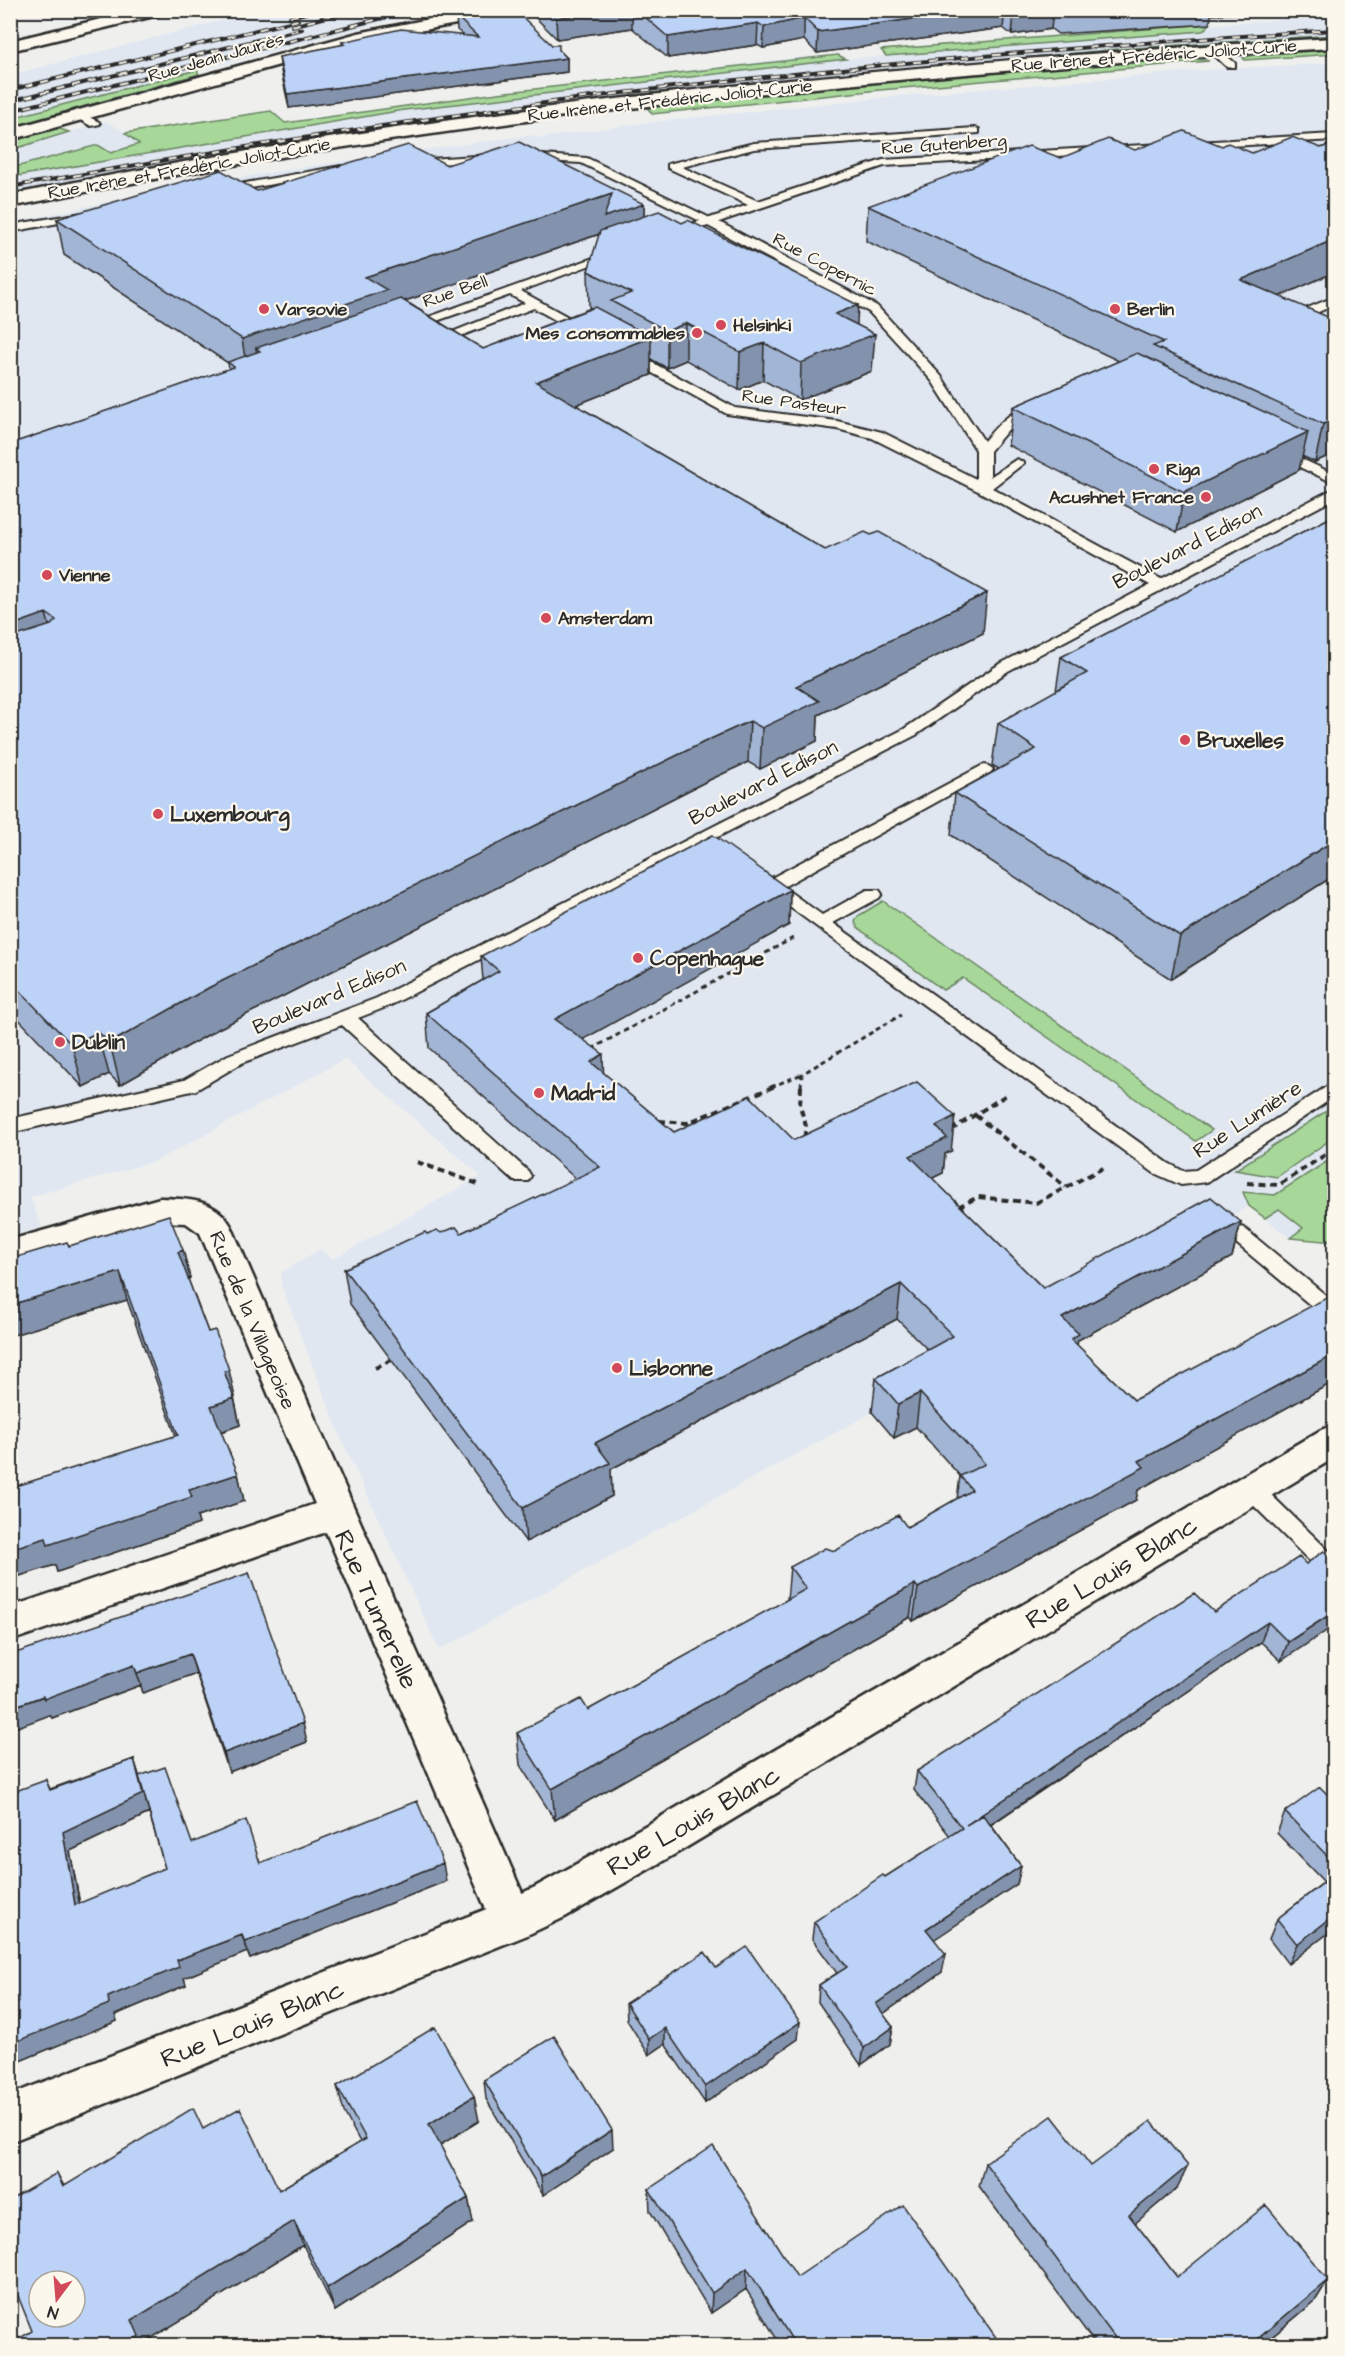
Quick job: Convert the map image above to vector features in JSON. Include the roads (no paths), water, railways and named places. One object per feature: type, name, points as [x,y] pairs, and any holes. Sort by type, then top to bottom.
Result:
[{"type":"street","points":[[10,46],[160,10]]},
{"type":"street","name":"Rue Jean Jaurès","points":[[10,135],[371,34],[504,10]]},
{"type":"street","name":"Rue Irène et Frédéric Joliot-Curie","points":[[10,201],[218,161],[494,120],[849,80],[1214,50],[1335,43]]},
{"type":"street","name":"Rue de la Villageoise","points":[[10,1253],[160,1210],[193,1211],[204,1217],[220,1237],[335,1513]]},
{"type":"street","name":"Rue Louis Blanc","points":[[10,2119],[512,1920],[550,1902],[667,1836],[1335,1440]]},
{"type":"street","name":"Rue Tumerelle","points":[[10,1624],[335,1513],[512,1920]]},
{"type":"lane","points":[[1214,50],[1231,65]]},
{"type":"lane","points":[[79,115],[95,124]]},
{"type":"lane","points":[[757,205],[672,166],[754,146],[975,131]]},
{"type":"lane","name":"Rue Gutenberg","points":[[708,221],[883,163],[1335,137]]},
{"type":"lane","name":"Rue Copernic","points":[[396,164],[505,157],[583,160],[708,221],[873,309],[937,379],[983,450]]},
{"type":"lane","points":[[208,193],[348,168]]},
{"type":"lane","points":[[10,229],[92,214]]},
{"type":"lane","points":[[664,237],[708,221]]},
{"type":"lane","name":"Rue Bell","points":[[399,329],[631,248]]},
{"type":"lane","points":[[511,290],[597,338]]},
{"type":"lane","points":[[1335,301],[1297,317],[1298,324],[1335,339]]},
{"type":"lane","points":[[430,343],[534,304]]},
{"type":"lane","name":"Rue Pasteur","points":[[617,349],[732,411],[837,425],[877,435],[983,488]]},
{"type":"lane","points":[[983,488],[983,450],[1007,422],[1050,404]]},
{"type":"lane","points":[[1261,444],[1335,479]]},
{"type":"lane","points":[[983,488],[1017,463]]},
{"type":"lane","points":[[983,488],[1160,585]]},
{"type":"lane","name":"Boulevard Edison","points":[[10,1126],[189,1085],[235,1059],[383,1002],[910,732],[1003,668],[1335,494]]},
{"type":"lane","points":[[771,887],[986,769]]},
{"type":"lane","points":[[700,839],[718,851]]},
{"type":"lane","points":[[753,875],[822,922],[873,894]]},
{"type":"lane","name":"Rue Lumière","points":[[822,922],[1161,1168],[1190,1177],[1335,1088]]},
{"type":"lane","points":[[345,1017],[521,1176]]},
{"type":"lane","points":[[1238,1233],[1335,1313]]},
{"type":"lane","points":[[1251,1489],[1335,1570]]},
{"type":"railway","points":[[290,17],[317,10]]},
{"type":"railway","points":[[292,26],[354,10]]},
{"type":"railway","points":[[10,111],[415,10]]},
{"type":"railway","points":[[10,90],[298,20]]},
{"type":"railway","points":[[10,101],[302,29]]},
{"type":"railway","points":[[10,187],[341,132],[673,87],[1003,54],[1334,30]]},
{"type":"place","name":"Varsovie","points":[[264,309]]},
{"type":"place","name":"Berlin","points":[[1115,309]]},
{"type":"place","name":"Helsinki","points":[[721,325]]},
{"type":"place","name":"Mes consommables","points":[[697,333]]},
{"type":"place","name":"Riga","points":[[1154,469]]},
{"type":"place","name":"Acushnet France","points":[[1206,497]]},
{"type":"place","name":"Vienne","points":[[47,575]]},
{"type":"place","name":"Amsterdam","points":[[546,618]]},
{"type":"place","name":"Bruxelles","points":[[1185,740]]},
{"type":"place","name":"Luxembourg","points":[[158,814]]},
{"type":"place","name":"Copenhague","points":[[638,958]]},
{"type":"place","name":"Dublin","points":[[60,1042]]},
{"type":"place","name":"Madrid","points":[[539,1093]]},
{"type":"place","name":"Lisbonne","points":[[617,1368]]}]
